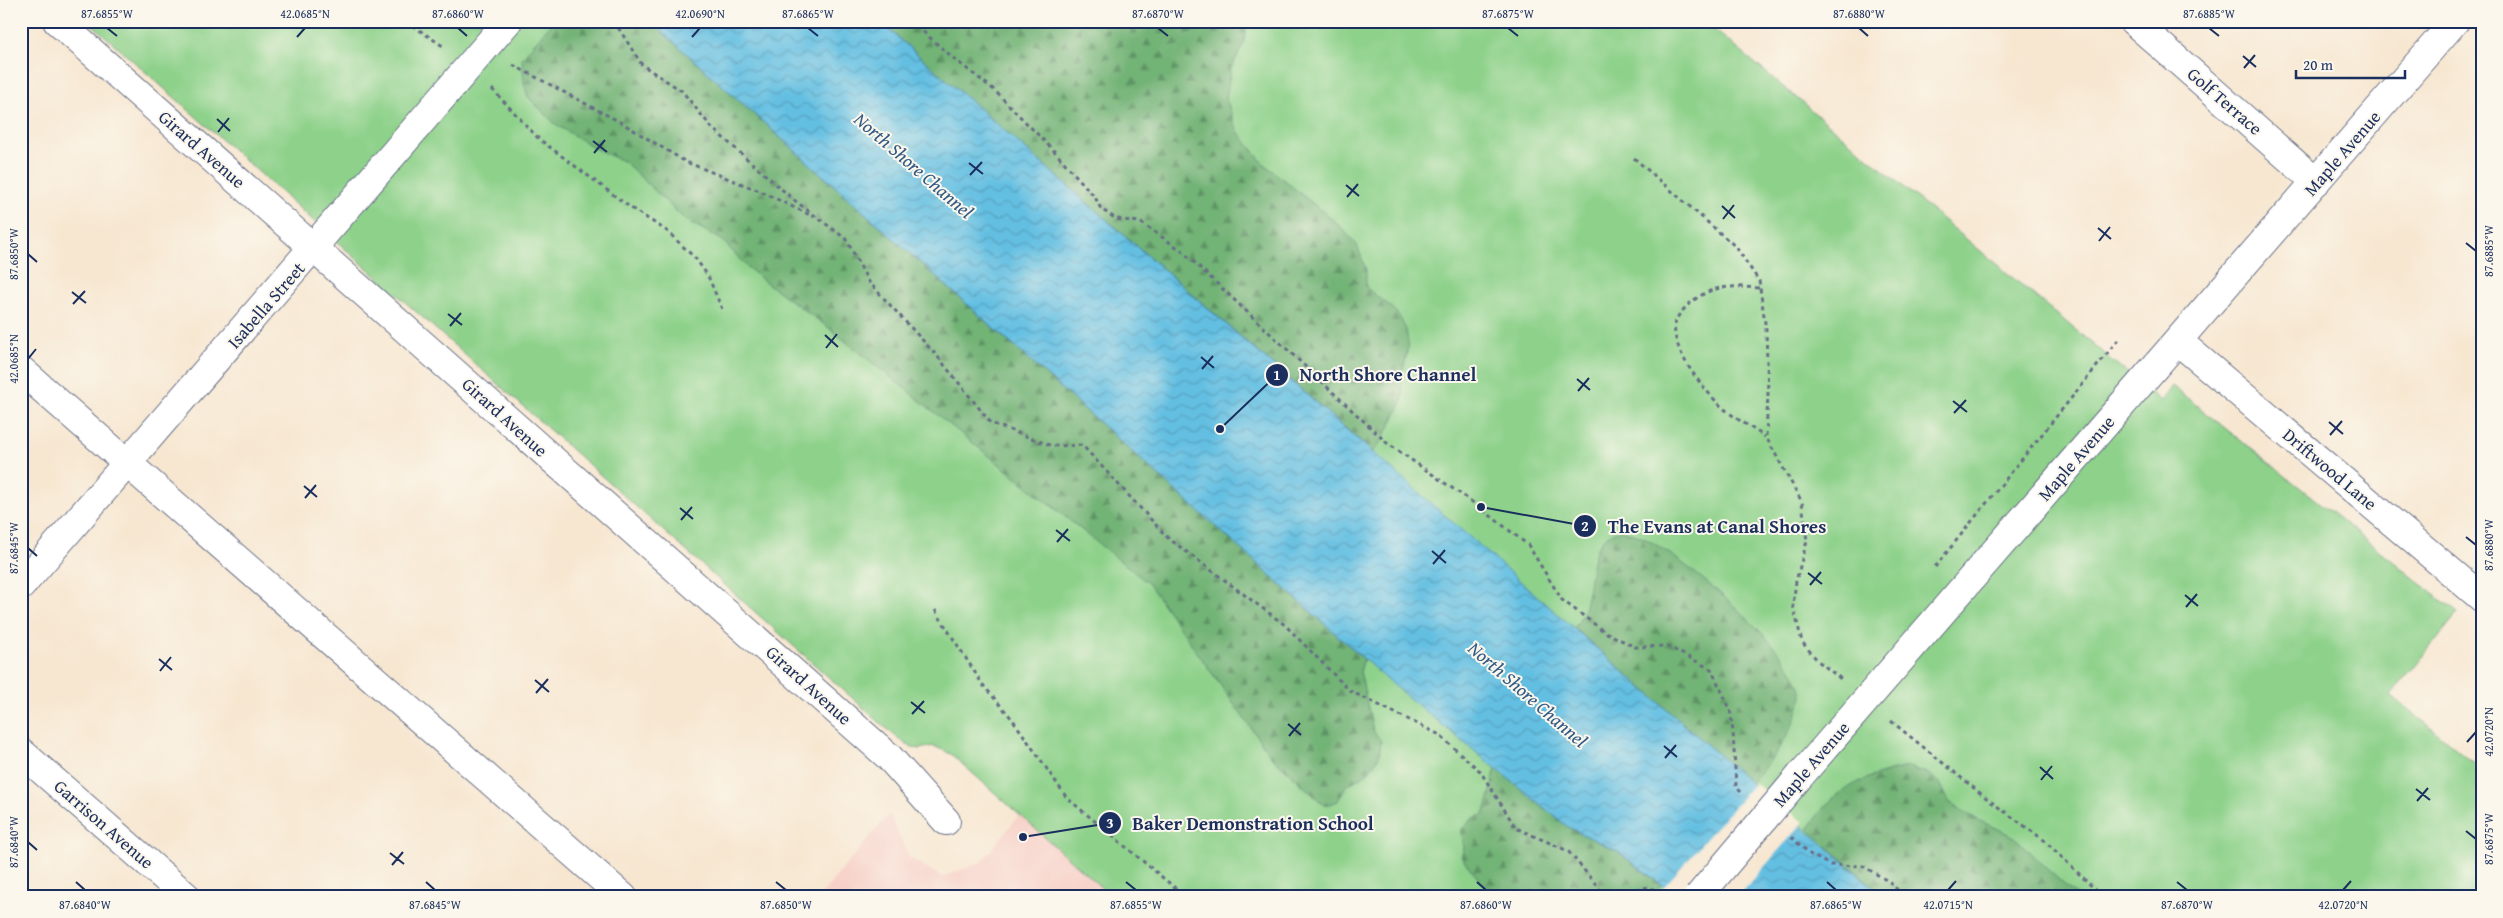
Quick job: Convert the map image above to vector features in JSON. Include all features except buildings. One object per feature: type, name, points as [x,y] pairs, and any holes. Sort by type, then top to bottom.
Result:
[{"type":"street","name":"Girard Avenue","points":[[57,21],[889,757],[946,821]]},
{"type":"street","name":"Isabella Street","points":[[21,586],[508,21]]},
{"type":"street","name":"Golf Terrace","points":[[2133,21],[2316,182]]},
{"type":"street","name":"Maple Avenue","points":[[1698,897],[1800,776],[2456,21]]},
{"type":"street","name":"Driftwood Lane","points":[[2178,341],[2482,598]]},
{"type":"street","points":[[21,370],[623,897]]},
{"type":"street","name":"Garrison Avenue","points":[[21,752],[187,897]]},
{"type":"path","points":[[406,21],[444,47]]},
{"type":"path","points":[[614,21],[642,65],[682,92],[712,128],[846,240],[868,281],[938,357],[991,423],[1052,446],[1082,445],[1168,538],[1285,625],[1350,692],[1438,734],[1480,771],[1516,828],[1568,850],[1604,894],[1650,887],[1664,897]]},
{"type":"path","points":[[911,21],[953,58],[993,89],[1066,164],[1095,197],[1101,209],[1116,218],[1140,222],[1181,250],[1387,443],[1478,506],[1528,545],[1562,600],[1605,632],[1635,647],[1667,646],[1711,669],[1730,710],[1736,787],[1750,800]]},
{"type":"path","points":[[513,65],[622,123],[686,162],[760,191],[821,221]]},
{"type":"path","points":[[488,85],[539,139],[631,208],[666,231],[696,259],[708,276],[722,309]]},
{"type":"path","points":[[1634,158],[1736,247],[1759,281],[1766,330],[1768,394],[1766,437]]},
{"type":"path","points":[[1759,288],[1731,286],[1703,293],[1686,307],[1676,321],[1677,343],[1693,374],[1722,406],[1766,437],[1802,502],[1807,541],[1796,581],[1793,605],[1802,642],[1818,661],[1843,680]]},
{"type":"path","points":[[1931,572],[2118,340]]},
{"type":"path","points":[[935,610],[983,685],[1013,720],[1067,798],[1186,897]]},
{"type":"path","points":[[1885,716],[1990,801],[2044,840],[2103,897]]},
{"type":"path","points":[[1784,830],[1811,855],[1830,865],[1863,866],[1890,883],[1904,897]]},
{"type":"path","points":[[319,897],[323,892]]},
{"type":"shaded area","points":[[889,814],[910,858],[942,877],[982,862],[1019,815],[1112,897],[819,897]]},
{"type":"green space","points":[[88,21],[1704,21],[2161,401],[2172,386],[2458,613],[2391,695],[2482,770],[2482,897],[1112,897],[951,754],[934,746],[919,749],[907,745],[894,735]]},
{"type":"green space","points":[[553,21],[650,21],[1364,659],[1360,671],[1373,730],[1381,741],[1379,757],[1368,773],[1346,786],[1338,801],[1325,806],[1270,755],[1148,583],[829,328],[768,284],[746,266],[722,240],[684,219],[625,162],[596,149],[555,124],[528,97],[524,83],[522,58]]},
{"type":"green space","points":[[879,21],[1247,21],[1244,43],[1231,68],[1226,98],[1237,130],[1263,163],[1338,224],[1357,245],[1366,270],[1366,287],[1399,316],[1406,331],[1407,348],[1402,377],[1402,400],[1394,419],[1376,449],[1373,452]]},
{"type":"green space","points":[[1621,530],[1650,541],[1689,568],[1713,588],[1762,633],[1782,656],[1796,678],[1802,696],[1790,731],[1779,749],[1751,783],[1574,628],[1581,617],[1585,605],[1595,553],[1600,543],[1609,535]]},
{"type":"green space","points":[[1908,767],[1927,773],[1940,783],[1949,802],[1978,820],[2015,837],[2078,897],[1885,897],[1808,829],[1827,804],[1847,788],[1877,775]]},
{"type":"green space","points":[[1496,768],[1568,827],[1617,851],[1661,885],[1650,897],[1503,897],[1481,882],[1461,857],[1464,848],[1461,830],[1473,818],[1483,815],[1488,804]]},
{"type":"water","points":[[650,21],[879,21],[1751,783],[1885,897],[1673,897],[1661,884],[1617,851],[1568,827],[1392,684]]},
{"type":"pier","points":[[1755,783],[1803,822],[1738,897],[1670,897],[1662,889]]},
{"type":"place","name":"North Shore Channel","points":[[1220,429]]},
{"type":"place","name":"The Evans at Canal Shores","points":[[1481,507]]},
{"type":"place","name":"Baker Demonstration School","points":[[1023,837]]}]
